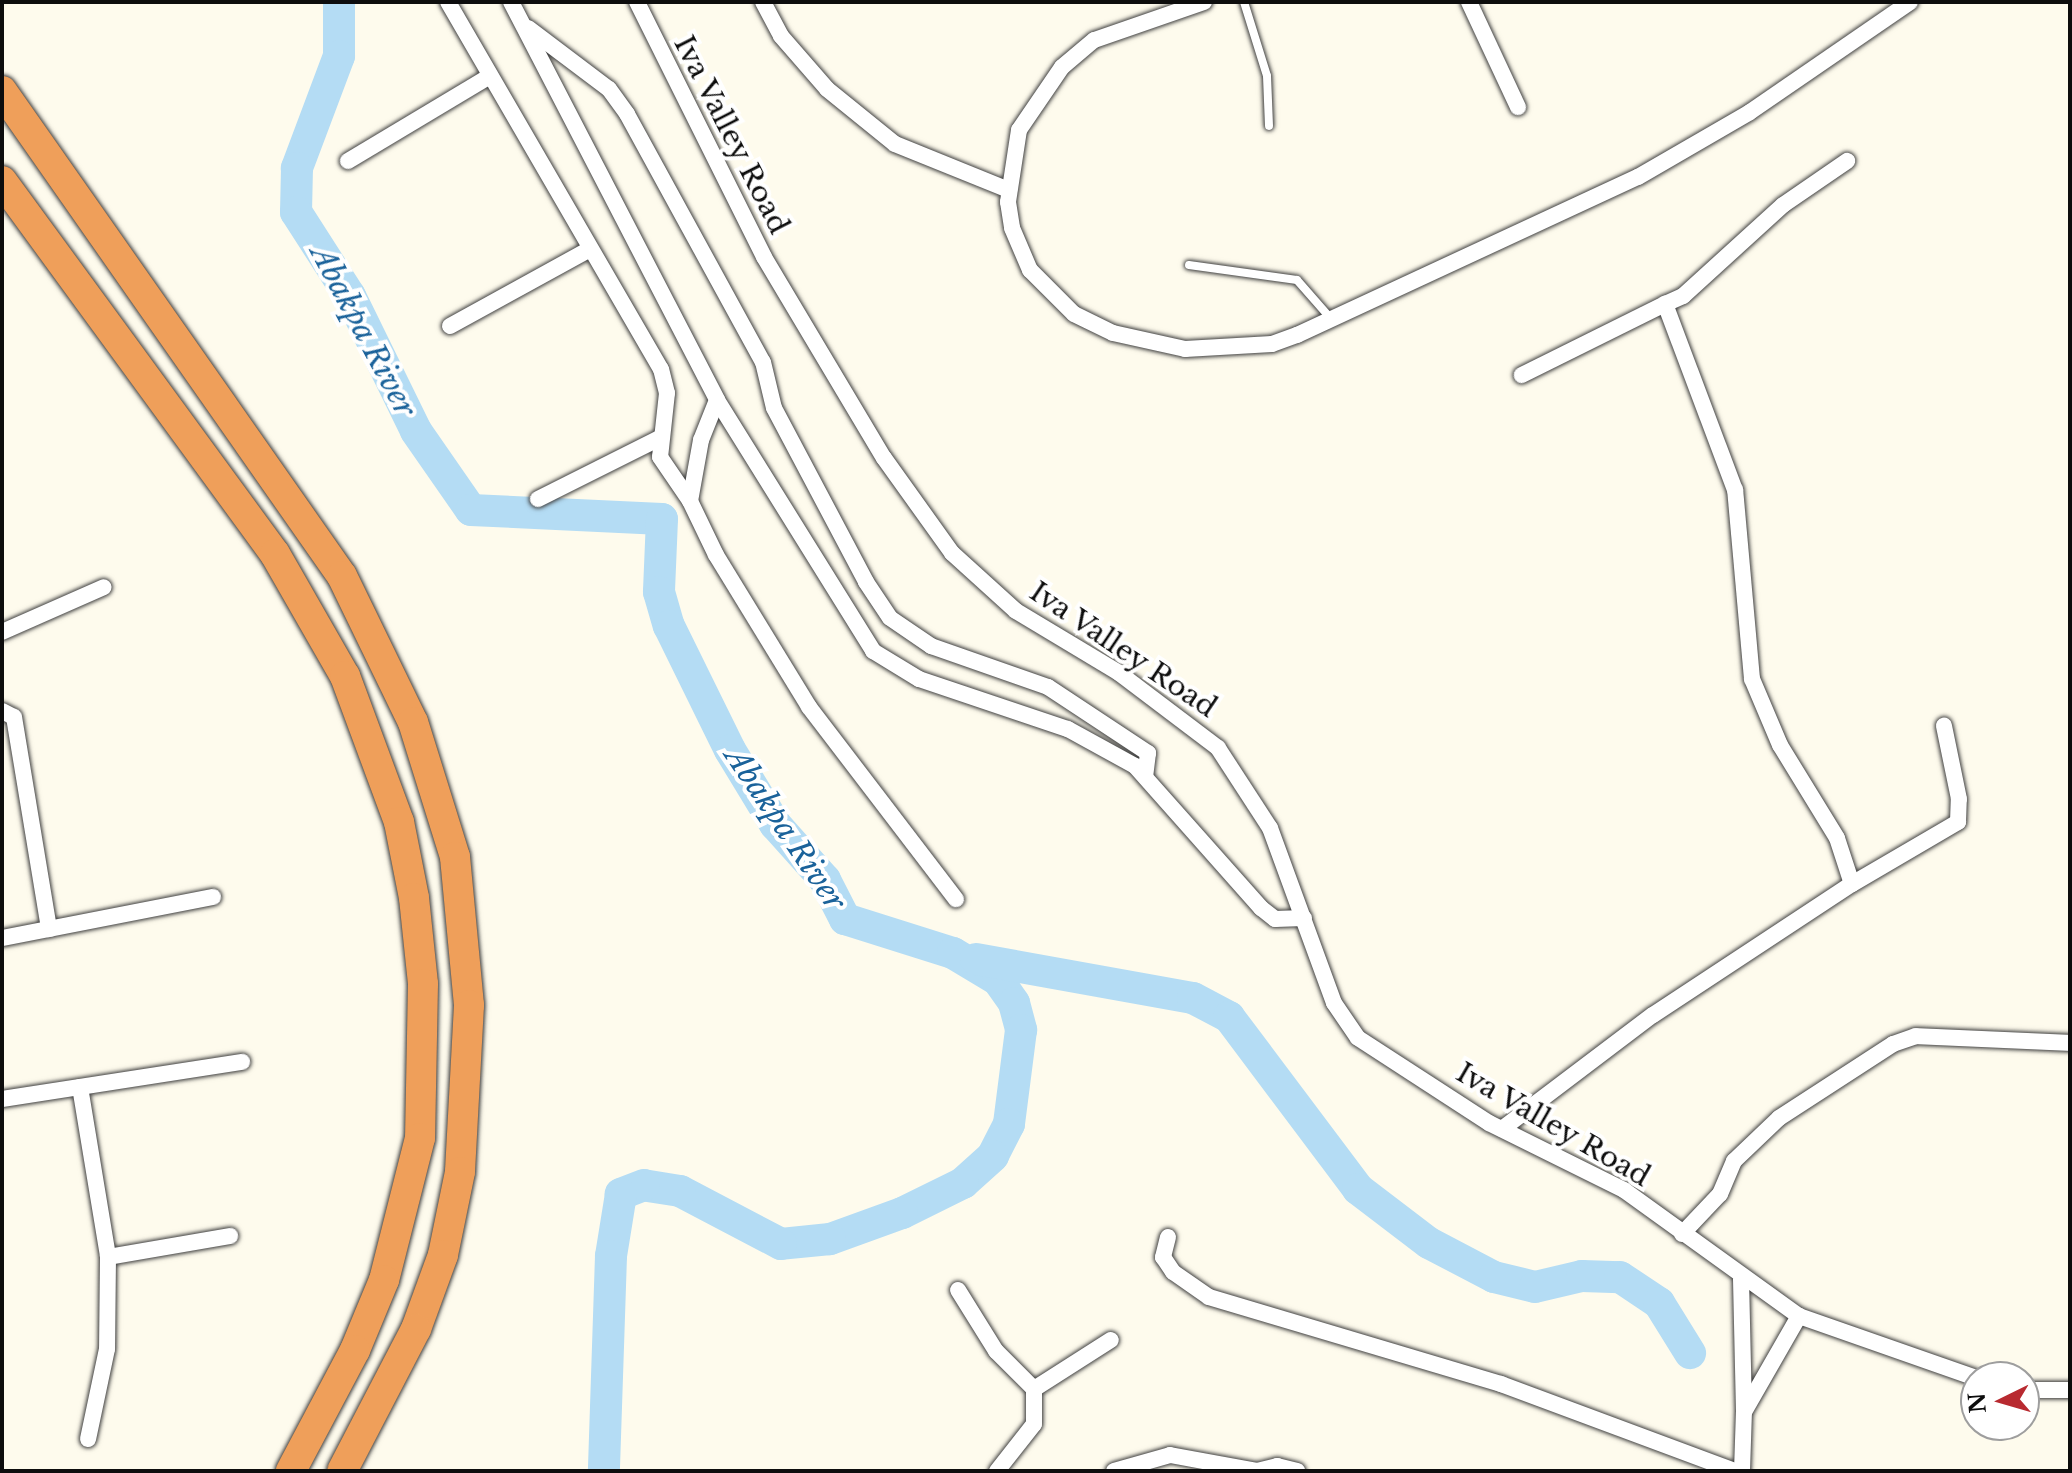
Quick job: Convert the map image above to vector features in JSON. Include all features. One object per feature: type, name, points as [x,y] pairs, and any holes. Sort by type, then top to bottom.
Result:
[{"type":"highway","points":[[7,98],[342,576],[413,722],[455,857],[469,1005],[460,1172],[443,1255],[416,1329],[342,1471]]},
{"type":"highway","points":[[2,181],[291,580],[345,676],[399,822],[414,898],[423,984],[420,1138],[384,1280],[355,1350],[291,1471]]},
{"type":"street","points":[[448,2],[588,250],[661,369],[667,393],[660,457],[690,501],[716,555],[809,707],[956,899]]},
{"type":"street","points":[[511,2],[717,400],[873,651],[919,679],[1068,729],[1145,776],[1261,908],[1275,919],[1304,918]]},
{"type":"street","name":"Iva Valley Road","points":[[637,2],[803,327],[884,458],[952,553],[1016,611],[1119,673],[1218,748],[1270,828],[1334,1003],[1358,1038],[1502,1129],[1624,1190],[1741,1279],[1799,1316],[1960,1372]]},
{"type":"street","points":[[763,2],[781,36],[827,89],[895,144],[1009,190]]},
{"type":"street","points":[[1204,2],[1094,40],[1062,67],[1019,130],[1009,190],[1012,228],[1030,270],[1074,314],[1113,333],[1185,349],[1272,344],[1334,321],[1445,263],[1638,177],[1750,112],[1910,2]]},
{"type":"street","points":[[1469,2],[1518,107]]},
{"type":"street","points":[[523,24],[609,89],[627,114],[763,362],[774,408],[866,582],[890,618],[931,646],[1048,687],[1148,753],[1145,776]]},
{"type":"street","points":[[348,161],[490,76]]},
{"type":"street","points":[[1522,375],[1683,296],[1783,205],[1847,161]]},
{"type":"street","points":[[450,326],[588,250]]},
{"type":"street","points":[[1665,304],[1735,490],[1752,679],[1780,745],[1837,838],[1852,884]]},
{"type":"street","points":[[690,501],[701,440],[717,400]]},
{"type":"street","points":[[538,499],[660,438]]},
{"type":"street","points":[[2,632],[104,587]]},
{"type":"street","points":[[2,711],[14,717],[49,929]]},
{"type":"street","points":[[1502,1129],[1653,1015],[1852,884],[1958,822],[1944,726]]},
{"type":"street","points":[[2,938],[213,897]]},
{"type":"street","points":[[1682,1234],[1720,1194],[1734,1161],[1779,1118],[1893,1044],[1916,1036],[2070,1043]]},
{"type":"street","points":[[2,1099],[242,1062]]},
{"type":"street","points":[[80,1087],[108,1257],[107,1349],[88,1439]]},
{"type":"street","points":[[108,1257],[230,1236]]},
{"type":"street","points":[[1168,1237],[1163,1257],[1168,1266],[1209,1297],[1501,1384],[1735,1471]]},
{"type":"street","points":[[1741,1279],[1742,1471]]},
{"type":"street","points":[[958,1290],[996,1351],[1034,1389],[1034,1424],[997,1471]]},
{"type":"street","points":[[1744,1412],[1799,1316]]},
{"type":"street","points":[[1034,1389],[1111,1340]]},
{"type":"street","points":[[2040,1390],[2070,1390]]},
{"type":"street","points":[[1114,1471],[1170,1455],[1257,1471],[1277,1466],[1297,1471]]},
{"type":"lane","points":[[1244,2],[1267,76],[1269,126]]},
{"type":"lane","points":[[1189,265],[1297,280],[1334,321]]},
{"type":"waterway","name":"Abakpa River","points":[[339,2],[339,56],[297,168],[296,212],[350,296],[416,431],[471,510],[662,519],[659,592],[669,626],[730,750],[775,824],[825,880],[845,919],[953,953],[998,980],[1014,1003],[1021,1030],[1009,1124],[993,1156],[963,1183],[902,1213],[830,1239],[781,1244],[680,1191],[644,1185],[621,1194],[611,1256],[604,1471]]},
{"type":"waterway","points":[[976,959],[1193,998],[1229,1017],[1358,1189],[1429,1243],[1494,1277],[1535,1287],[1582,1276],[1620,1277],[1659,1303],[1690,1353]]}]
